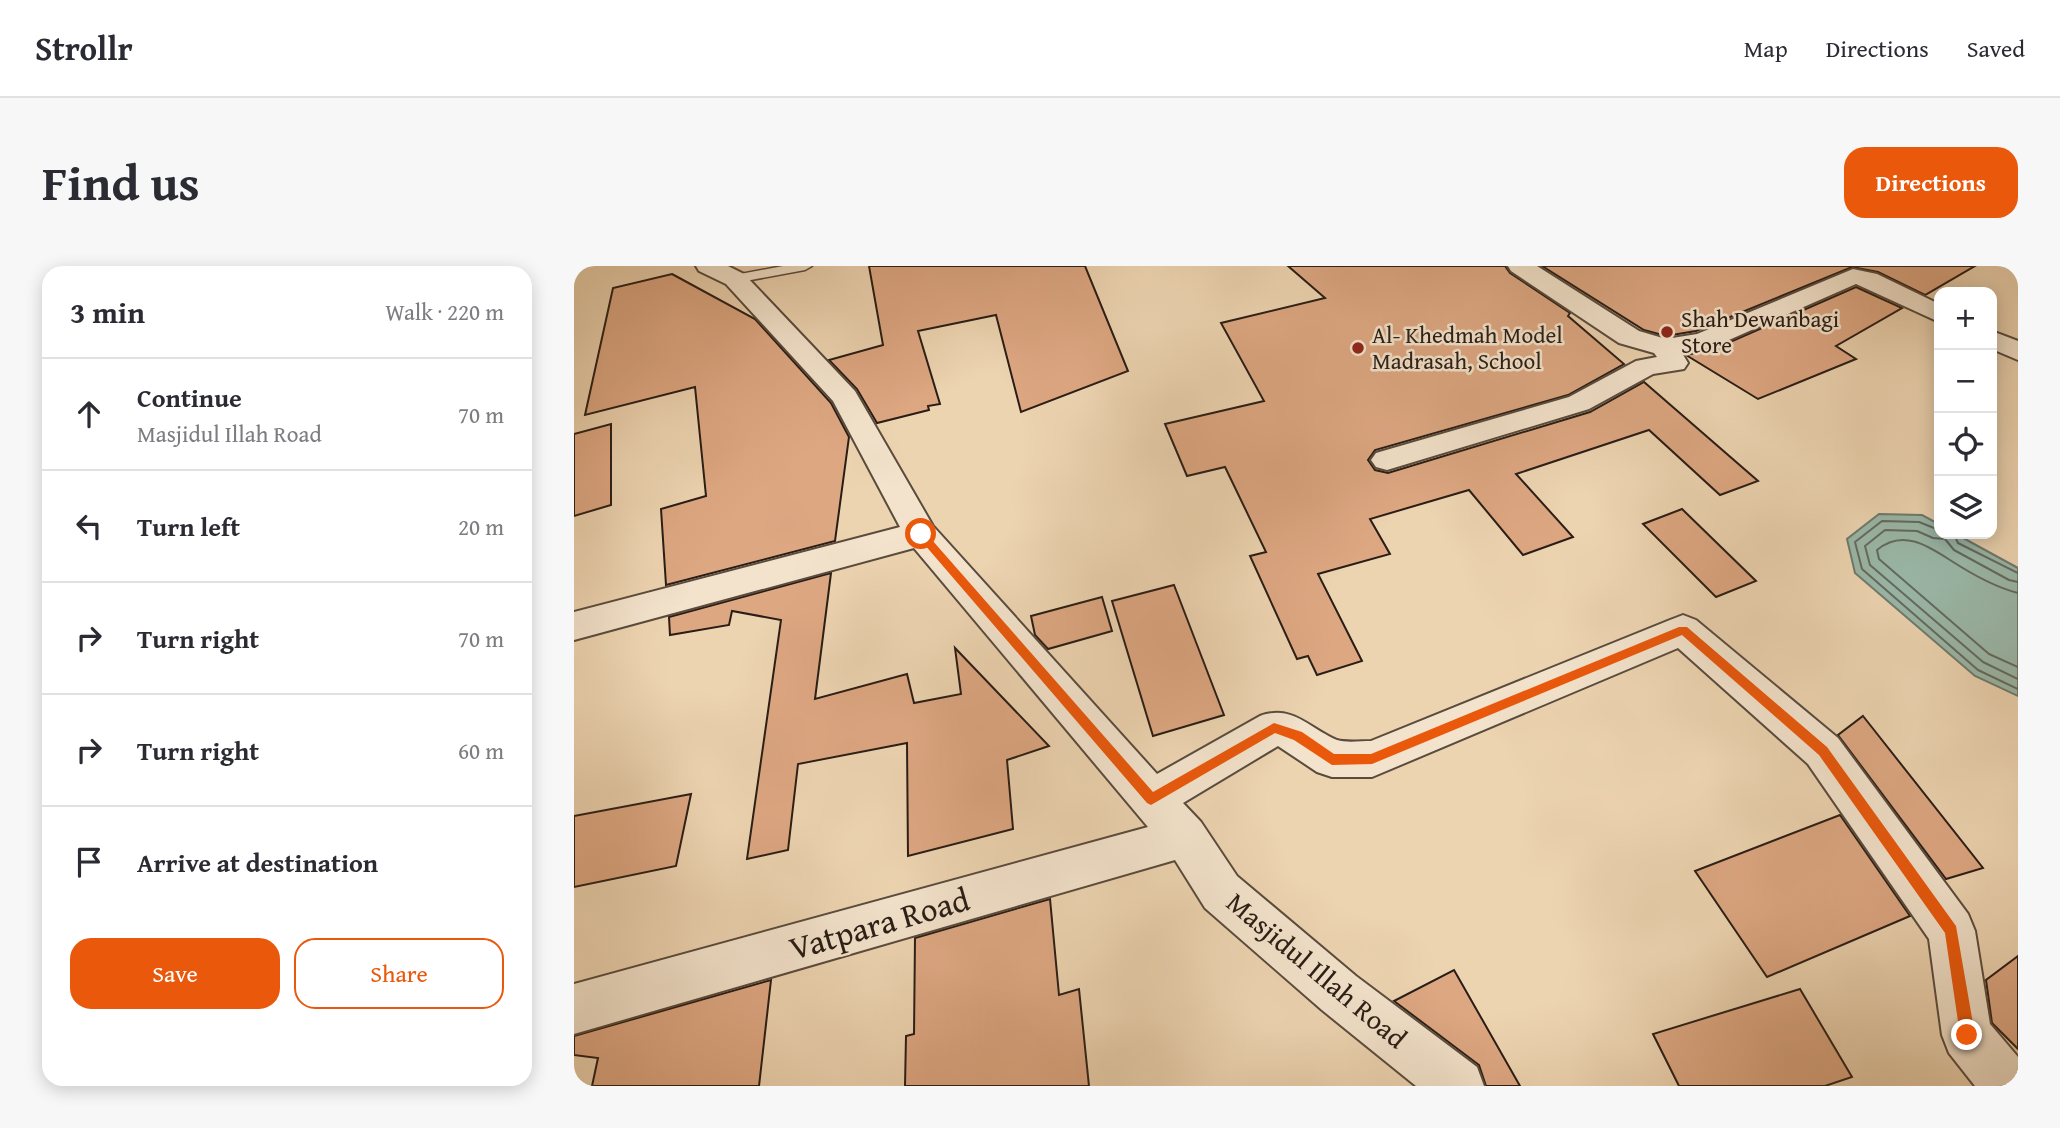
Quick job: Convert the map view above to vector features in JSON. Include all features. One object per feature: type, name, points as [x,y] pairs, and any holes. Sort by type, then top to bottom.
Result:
[{"type":"street","points":[[1520,266],[1656,357]]},
{"type":"street","name":"Masjidul Illah Road","points":[[721,273],[845,397],[921,534],[1185,837],[1221,892],[1339,993],[1458,1086]]},
{"type":"street","points":[[1387,460],[1579,403],[1656,357],[1703,341],[1853,276],[1868,279],[1934,312]]},
{"type":"street","points":[[1997,342],[2018,352]]},
{"type":"street","points":[[574,626],[921,534]]},
{"type":"street","points":[[1151,799],[1274,728],[1298,736],[1332,759],[1372,759],[1683,630],[1823,751],[1935,908],[1951,931],[1967,1035],[2008,1086]]},
{"type":"street","name":"Vatpara Road","points":[[574,1009],[1185,837]]},
{"type":"lane","points":[[721,273],[805,266]]},
{"type":"water","points":[[1879,514],[1922,515],[1934,521],[1934,539],[1965,539],[2018,568],[2018,696],[1975,676],[1855,573],[1847,539]]},
{"type":"building","points":[[869,266],[1085,266],[1128,371],[1021,412],[996,315],[918,331],[940,404],[928,406],[929,410],[877,423],[857,389],[829,360],[883,345]]},
{"type":"building","points":[[1288,266],[1505,266],[1510,273],[1570,313],[1568,316],[1624,364],[1568,395],[1375,450],[1368,460],[1375,470],[1388,473],[1590,412],[1644,382],[1758,481],[1720,495],[1649,430],[1516,474],[1573,537],[1523,555],[1469,490],[1370,519],[1390,554],[1318,574],[1362,661],[1317,675],[1308,656],[1297,659],[1250,556],[1266,552],[1225,467],[1187,476],[1165,424],[1264,401],[1221,323],[1325,298]]},
{"type":"building","points":[[1542,266],[1975,266],[1939,287],[1934,287],[1925,295],[1878,272],[1852,267],[1696,331],[1666,336],[1644,330]]},
{"type":"building","points":[[672,274],[755,319],[831,403],[849,437],[835,541],[666,585],[661,509],[706,496],[695,387],[585,415],[613,288]]},
{"type":"building","points":[[1856,287],[1902,308],[1836,346],[1856,359],[1758,399],[1686,355],[1714,349]]},
{"type":"building","points":[[611,424],[611,505],[574,516],[574,434]]},
{"type":"building","points":[[1682,509],[1756,581],[1716,597],[1643,524]]},
{"type":"building","points":[[831,573],[815,699],[907,674],[914,703],[961,694],[955,648],[1049,746],[1007,760],[1013,829],[908,856],[907,743],[798,764],[788,850],[747,859],[781,620],[732,611],[729,625],[670,635],[669,617]]},
{"type":"building","points":[[1174,585],[1224,715],[1153,736],[1112,601]]},
{"type":"building","points":[[1102,597],[1112,631],[1048,649],[1035,635],[1031,616]]},
{"type":"building","points":[[1863,716],[1983,868],[1946,879],[1838,735]]},
{"type":"building","points":[[691,794],[676,866],[574,887],[574,816]]},
{"type":"building","points":[[1840,815],[1910,916],[1767,977],[1695,871]]},
{"type":"building","points":[[1050,899],[1059,995],[1079,989],[1089,1086],[905,1086],[906,1036],[914,1034],[915,938]]},
{"type":"building","points":[[2018,956],[2018,1049],[1992,1023],[1986,980]]},
{"type":"building","points":[[1454,970],[1520,1086],[1486,1086],[1479,1065],[1394,1001]]},
{"type":"building","points":[[771,980],[759,1086],[592,1086],[598,1058],[574,1055],[574,1036]]},
{"type":"building","points":[[1800,989],[1852,1077],[1825,1086],[1679,1086],[1653,1034]]},
{"type":"place","name":"Shah Dewanbagi Store","points":[[1667,332]]},
{"type":"place","name":"Al- Khedmah Model Madrasah, School","points":[[1358,348]]},
{"type":"route","points":[[921,534],[1151,799],[1274,728],[1298,736],[1332,759],[1372,759],[1683,630],[1823,751],[1951,931],[1967,1035]]}]
